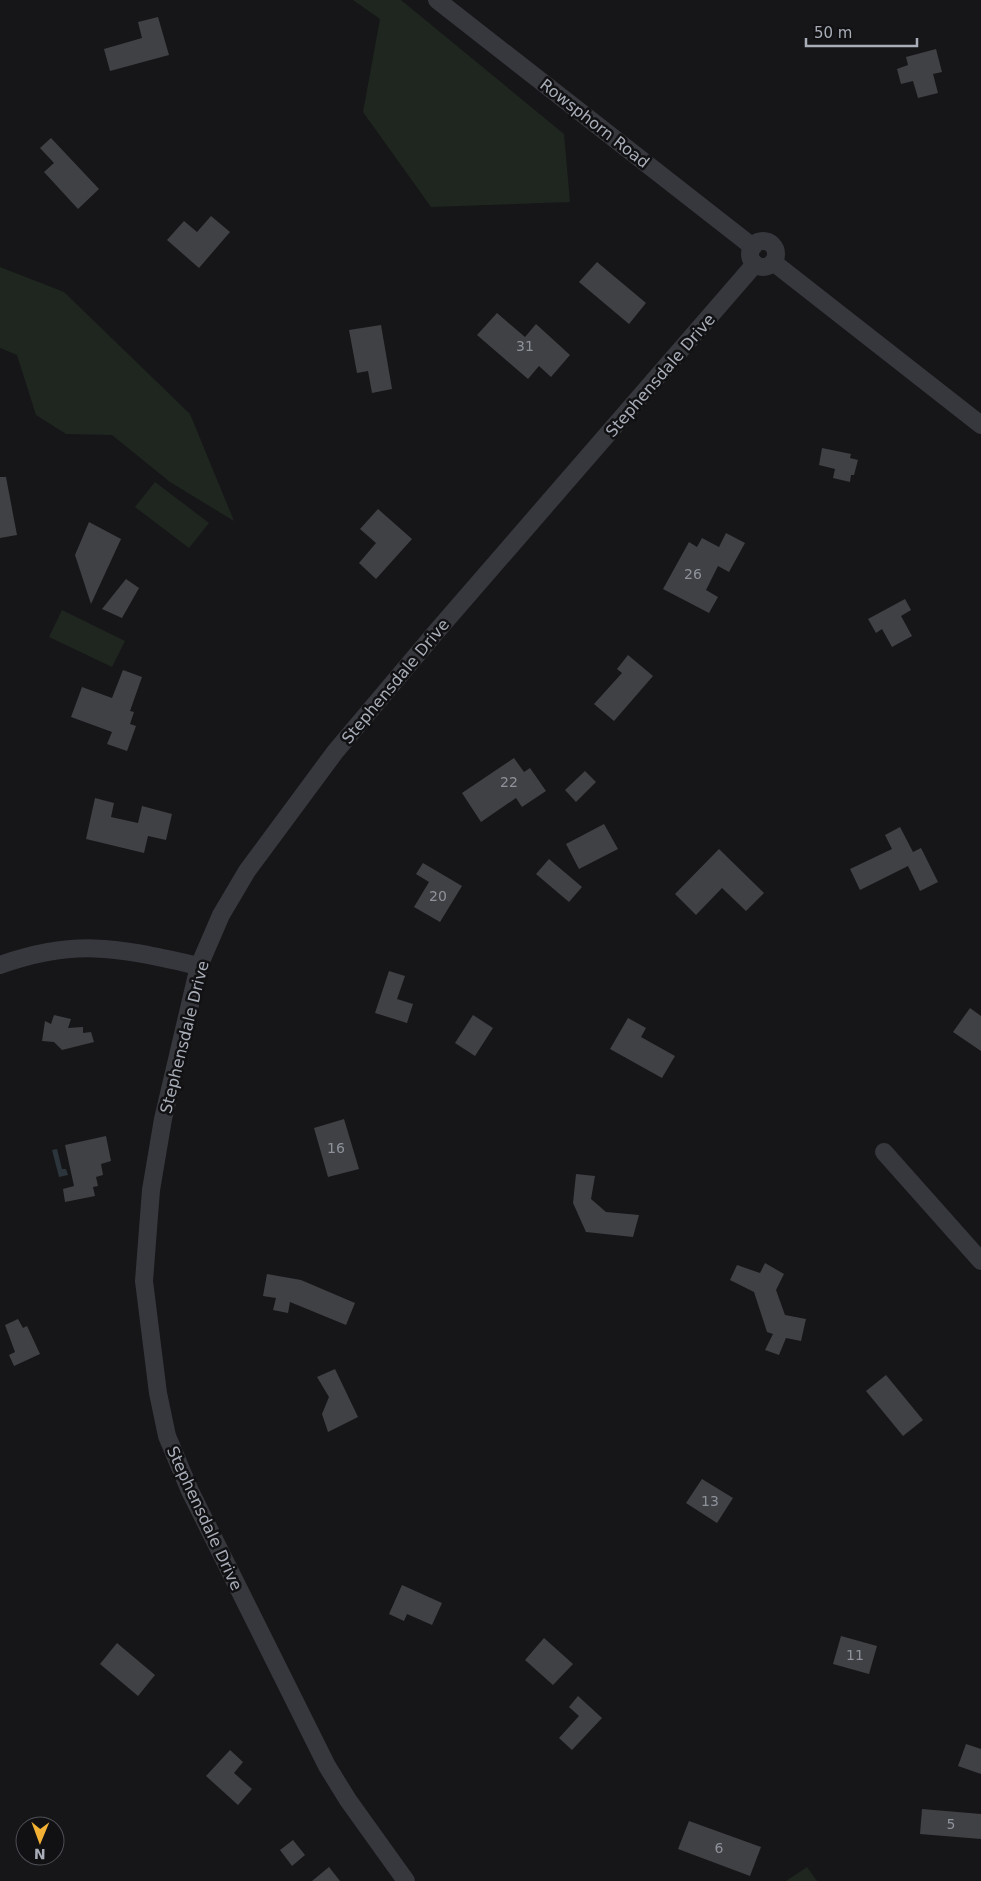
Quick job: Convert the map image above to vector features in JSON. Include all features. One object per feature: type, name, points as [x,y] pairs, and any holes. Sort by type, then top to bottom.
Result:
[{"type":"street","name":"Rowsphorn Road","points":[[437,0],[754,255]]},
{"type":"street","points":[[754,255],[764,241],[771,244],[776,255],[773,262],[981,425]]},
{"type":"street","name":"Stephensdale Drive","points":[[406,1881],[348,1800],[320,1752],[190,1492],[167,1436],[158,1393],[144,1281],[151,1190],[163,1119],[200,966],[222,915],[247,871],[336,752],[754,255]]},
{"type":"street","points":[[0,965],[51,950],[83,946],[128,950],[200,966]]},
{"type":"street","points":[[884,1152],[981,1261]]},
{"type":"shaded area","points":[[353,0],[401,0],[564,134],[570,202],[431,207],[363,112],[380,19]]},
{"type":"shaded area","points":[[0,267],[64,292],[190,414],[234,521],[170,482],[112,435],[66,434],[36,415],[17,355],[0,348]]},
{"type":"shaded area","points":[[155,482],[209,523],[189,548],[135,507]]},
{"type":"shaded area","points":[[62,610],[125,641],[112,667],[49,637]]},
{"type":"shaded area","points":[[57,1149],[62,1169],[66,1169],[68,1175],[59,1177],[52,1150]]},
{"type":"shaded area","points":[[807,1867],[817,1881],[786,1881]]},
{"type":"building","points":[[158,17],[169,55],[110,71],[104,49],[142,38],[138,22]]},
{"type":"building","points":[[936,49],[942,72],[933,74],[938,93],[918,98],[913,81],[901,84],[897,69],[908,65],[906,57]]},
{"type":"building","points":[[51,138],[99,189],[78,209],[44,172],[54,163],[40,148]]},
{"type":"building","points":[[211,216],[230,232],[199,268],[167,240],[184,221],[197,232]]},
{"type":"building","points":[[597,262],[646,303],[629,324],[579,282]]},
{"type":"building","points":[[497,313],[525,337],[536,324],[570,355],[551,377],[539,366],[528,379],[477,335]]},
{"type":"building","points":[[381,325],[392,389],[372,393],[368,371],[357,373],[349,330]]},
{"type":"building","points":[[822,448],[851,454],[850,458],[858,460],[850,482],[833,478],[835,469],[819,465]]},
{"type":"building","points":[[0,477],[6,477],[17,535],[0,538]]},
{"type":"building","points":[[378,509],[412,539],[376,579],[359,563],[376,543],[360,529]]},
{"type":"building","points":[[89,522],[121,539],[91,604],[75,555]]},
{"type":"building","points":[[726,533],[745,543],[729,572],[718,566],[706,590],[718,597],[709,613],[663,589],[689,542],[697,547],[702,538],[719,547]]},
{"type":"building","points":[[126,579],[139,588],[122,618],[102,609]]},
{"type":"building","points":[[905,599],[911,610],[901,616],[912,636],[892,647],[882,629],[876,633],[868,619]]},
{"type":"building","points":[[628,655],[653,676],[614,721],[594,704],[622,673],[617,669]]},
{"type":"building","points":[[123,670],[142,677],[130,711],[134,712],[130,724],[136,726],[127,751],[107,744],[112,732],[71,717],[82,687],[112,698]]},
{"type":"building","points":[[514,758],[524,772],[530,768],[546,791],[522,807],[516,798],[481,822],[462,793]]},
{"type":"building","points":[[585,771],[596,782],[576,802],[565,790]]},
{"type":"building","points":[[95,798],[114,803],[111,817],[138,823],[142,806],[172,814],[166,840],[148,836],[144,853],[86,839]]},
{"type":"building","points":[[604,824],[618,849],[579,869],[566,844]]},
{"type":"building","points":[[900,827],[913,852],[921,848],[938,882],[920,891],[908,866],[860,890],[850,869],[892,849],[885,835]]},
{"type":"building","points":[[719,849],[764,893],[746,911],[722,888],[696,915],[675,894]]},
{"type":"building","points":[[549,859],[582,887],[569,902],[536,874]]},
{"type":"building","points":[[423,863],[462,886],[440,922],[414,907],[429,882],[416,874]]},
{"type":"building","points":[[389,971],[405,976],[397,999],[413,1004],[407,1023],[375,1013]]},
{"type":"building","points":[[970,1008],[981,1016],[981,1051],[953,1032]]},
{"type":"building","points":[[54,1015],[71,1019],[68,1028],[83,1027],[83,1033],[91,1032],[94,1042],[62,1050],[54,1042],[42,1041],[45,1021],[51,1024]]},
{"type":"building","points":[[473,1015],[493,1028],[475,1056],[455,1043]]},
{"type":"building","points":[[628,1018],[646,1028],[641,1037],[675,1056],[662,1078],[610,1049]]},
{"type":"building","points":[[344,1119],[359,1169],[328,1177],[314,1128]]},
{"type":"building","points":[[106,1136],[111,1161],[101,1164],[103,1175],[96,1177],[98,1186],[93,1187],[95,1196],[65,1202],[63,1189],[74,1186],[65,1145]]},
{"type":"building","points":[[576,1174],[595,1176],[591,1199],[606,1212],[639,1215],[633,1237],[586,1232],[573,1203]]},
{"type":"building","points":[[765,1263],[784,1274],[776,1290],[785,1315],[806,1319],[801,1341],[786,1338],[779,1355],[765,1350],[773,1334],[767,1332],[754,1292],[730,1280],[737,1265],[760,1273]]},
{"type":"building","points":[[267,1274],[301,1280],[355,1303],[346,1325],[290,1302],[288,1313],[273,1310],[276,1298],[263,1296]]},
{"type":"building","points":[[18,1319],[23,1328],[27,1326],[40,1354],[14,1366],[9,1355],[15,1352],[5,1325]]},
{"type":"building","points":[[335,1369],[358,1417],[328,1432],[322,1414],[329,1397],[317,1377]]},
{"type":"building","points":[[886,1375],[923,1420],[903,1436],[866,1391]]},
{"type":"building","points":[[702,1479],[733,1498],[717,1523],[686,1503]]},
{"type":"building","points":[[402,1585],[442,1603],[432,1625],[407,1614],[404,1621],[389,1614]]},
{"type":"building","points":[[841,1636],[877,1646],[869,1674],[833,1664]]},
{"type":"building","points":[[544,1638],[573,1664],[553,1685],[525,1660]]},
{"type":"building","points":[[117,1643],[155,1675],[138,1696],[100,1664]]},
{"type":"building","points":[[578,1696],[602,1718],[572,1750],[559,1738],[579,1716],[569,1707]]},
{"type":"building","points":[[966,1744],[981,1749],[981,1774],[958,1766]]},
{"type":"building","points":[[230,1750],[243,1762],[234,1773],[252,1789],[238,1805],[206,1776]]},
{"type":"building","points":[[922,1809],[981,1814],[981,1839],[920,1834]]},
{"type":"building","points":[[689,1821],[761,1847],[750,1876],[678,1849]]},
{"type":"building","points":[[293,1840],[305,1855],[292,1866],[280,1850]]},
{"type":"building","points":[[329,1867],[340,1881],[312,1881]]}]
